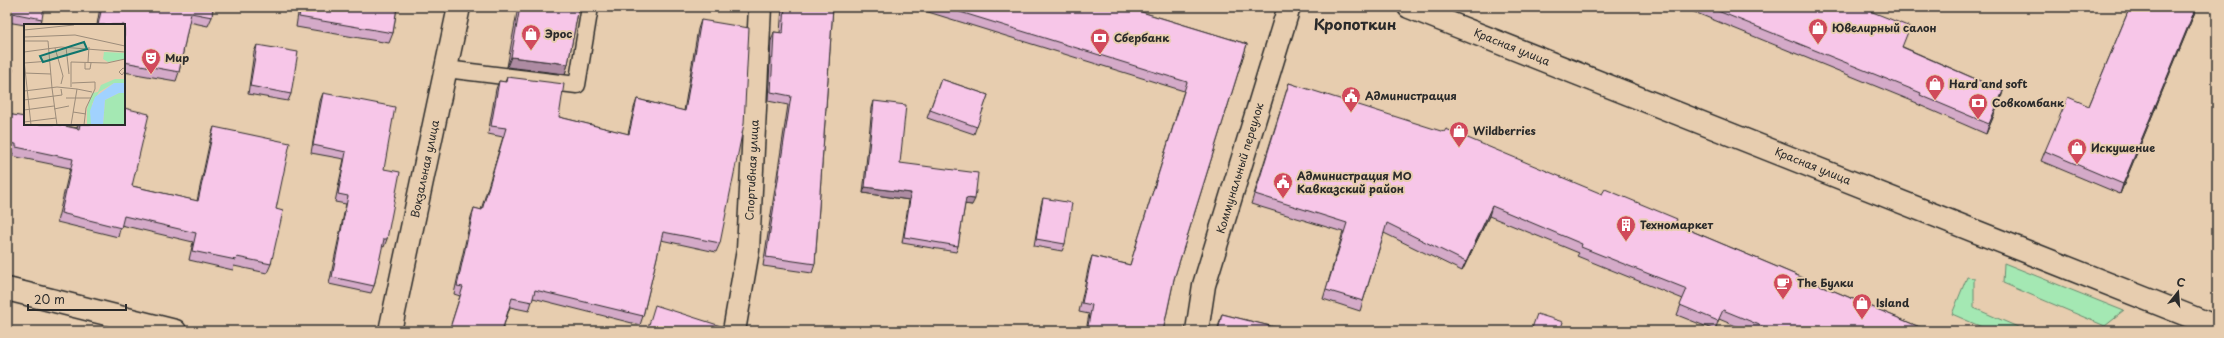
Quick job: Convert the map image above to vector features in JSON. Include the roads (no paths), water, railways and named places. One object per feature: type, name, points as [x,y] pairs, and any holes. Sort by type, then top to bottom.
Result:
[{"type":"street","name":"Вокзальная улица","points":[[390,331],[459,7]]},
{"type":"street","name":"Спортивная улица","points":[[734,331],[748,250],[760,7]]},
{"type":"street","name":"Коммунальный переулок","points":[[1196,331],[1204,285],[1289,7]]},
{"type":"street","name":"Красная улица","points":[[1409,7],[2217,327]]},
{"type":"street","points":[[7,289],[174,331]]},
{"type":"lane","points":[[446,69],[577,85],[590,7]]},
{"type":"place","name":"Ювелирный салон","points":[[1818,45]]},
{"type":"place","name":"Эрос","points":[[531,51]]},
{"type":"place","name":"Сбербанк","points":[[1100,55]]},
{"type":"place","name":"Мир","points":[[151,75]]},
{"type":"place","name":"Hard and soft","points":[[1935,101]]},
{"type":"place","name":"Администрация","points":[[1351,113]]},
{"type":"place","name":"Совкомбанк","points":[[1978,120]]},
{"type":"place","name":"Wildberries","points":[[1459,148]]},
{"type":"place","name":"Искушение","points":[[2077,165]]},
{"type":"place","name":"Администрация МО Кавказский район","points":[[1283,199]]},
{"type":"place","name":"Техномаркет","points":[[1626,242]]},
{"type":"place","name":"The Булки","points":[[1783,300]]},
{"type":"place","name":"Island","points":[[1862,320]]},
{"type":"district","name":"Кропоткин","points":[[1355,25]]}]
